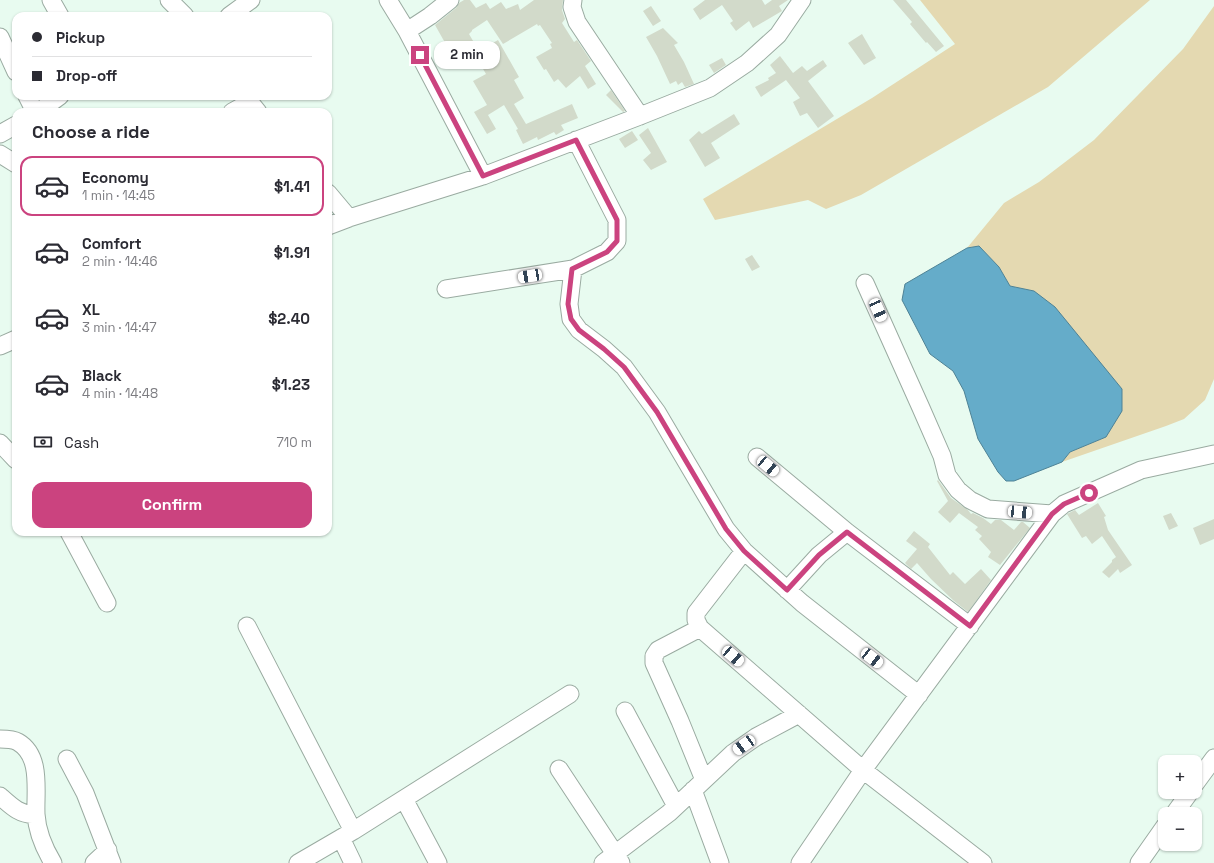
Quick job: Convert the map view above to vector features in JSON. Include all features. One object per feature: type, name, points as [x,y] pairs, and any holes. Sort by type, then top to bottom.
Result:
[{"type":"street","points":[[51,0],[58,12]]},
{"type":"street","points":[[169,0],[181,12]]},
{"type":"street","points":[[234,12],[251,0]]},
{"type":"street","points":[[388,0],[407,31],[483,176]]},
{"type":"street","points":[[407,31],[430,16],[450,0]]},
{"type":"street","points":[[573,0],[572,7],[577,22],[640,116]]},
{"type":"street","points":[[332,224],[483,176],[710,88],[747,63],[778,35],[800,1]]},
{"type":"street","points":[[0,38],[12,64]]},
{"type":"street","points":[[44,108],[54,100]]},
{"type":"street","points":[[240,108],[251,103]]},
{"type":"street","points":[[0,134],[12,127]]},
{"type":"street","points":[[446,289],[572,269],[607,252],[617,241],[617,220],[576,140]]},
{"type":"street","points":[[0,154],[12,162]]},
{"type":"street","points":[[0,169],[12,168]]},
{"type":"street","points":[[332,198],[349,218]]},
{"type":"street","points":[[572,269],[568,304],[571,319],[579,330],[604,349],[624,367],[657,412],[726,529],[744,551],[802,603],[919,694]]},
{"type":"street","points":[[865,283],[942,456],[947,475],[958,490],[970,500],[988,509],[1052,514]]},
{"type":"street","points":[[0,346],[12,341]]},
{"type":"street","points":[[0,443],[12,456]]},
{"type":"street","points":[[800,863],[863,770],[1052,514],[1064,504],[1141,470],[1214,454]]},
{"type":"street","points":[[757,457],[847,532],[970,626]]},
{"type":"street","points":[[787,590],[819,555],[847,532]]},
{"type":"street","points":[[71,536],[107,603]]},
{"type":"street","points":[[744,551],[696,613],[696,620],[700,628],[863,770],[983,863]]},
{"type":"street","points":[[247,626],[347,834],[353,863]]},
{"type":"street","points":[[700,628],[658,650],[654,656],[654,663],[680,721],[698,785],[715,861]]},
{"type":"street","points":[[298,863],[404,799],[570,694]]},
{"type":"street","points":[[625,711],[676,806]]},
{"type":"street","points":[[559,769],[614,860],[676,806],[733,753],[756,737],[799,714]]},
{"type":"street","points":[[0,738],[17,741],[28,749],[34,765],[37,786],[36,814],[41,842],[53,863]]},
{"type":"street","points":[[67,759],[85,793],[110,857],[94,863]]},
{"type":"street","points":[[1202,776],[1213,763]]},
{"type":"street","points":[[0,796],[21,813],[28,815],[36,814]]},
{"type":"street","points":[[404,799],[438,863]]},
{"type":"street","points":[[1139,863],[1158,836]]},
{"type":"shaded area","points":[[920,0],[1150,0],[1048,87],[861,195],[826,209],[808,200],[715,220],[703,199],[872,98],[955,44]]},
{"type":"shaded area","points":[[1214,6],[1214,379],[1205,400],[1184,419],[1062,462],[1070,452],[1106,437],[1034,291],[1010,286],[999,267],[979,246],[967,248],[1004,203],[1039,182],[1094,140],[1183,49]]},
{"type":"water","points":[[979,246],[999,267],[1010,286],[1034,291],[1055,307],[1122,389],[1122,411],[1106,437],[1070,452],[1062,462],[1014,481],[1006,481],[998,472],[978,439],[964,391],[953,371],[930,354],[902,300],[905,284],[967,248]]},
{"type":"building","points":[[464,0],[470,0],[476,8],[486,3],[490,9],[501,2],[506,9],[518,4],[520,10],[534,0],[563,0],[562,10],[565,19],[562,23],[574,42],[577,40],[591,61],[585,66],[596,84],[588,89],[580,76],[566,88],[558,79],[554,82],[546,69],[544,70],[536,57],[552,48],[550,44],[552,43],[540,25],[538,26],[537,24],[503,44],[487,20],[472,30],[469,34],[479,51],[498,40],[519,77],[514,80],[524,98],[514,104],[526,124],[572,104],[578,118],[561,125],[564,130],[556,135],[554,132],[538,140],[537,137],[523,144],[516,130],[518,129],[504,105],[488,115],[496,129],[487,134],[474,112],[487,105],[473,81],[486,74],[476,57],[467,62],[456,44],[448,48],[435,25]]},
{"type":"building","points":[[705,0],[762,0],[765,5],[772,0],[788,0],[779,6],[782,11],[753,28],[749,21],[736,31],[730,23],[733,21],[722,5],[700,20],[693,9]]},
{"type":"building","points":[[893,0],[906,0],[944,46],[936,52],[927,42],[926,43],[910,24],[912,22]]},
{"type":"building","points":[[651,6],[661,21],[653,26],[643,11]]},
{"type":"building","points":[[663,28],[678,43],[674,45],[694,84],[685,87],[682,82],[678,85],[676,81],[670,84],[646,37]]},
{"type":"building","points":[[862,34],[876,58],[864,65],[848,43]]},
{"type":"building","points":[[780,56],[793,73],[802,66],[807,71],[823,60],[827,66],[808,81],[834,116],[818,128],[807,113],[800,116],[793,102],[800,98],[786,80],[761,97],[755,87],[769,80],[768,78],[776,73],[770,65]]},
{"type":"building","points":[[722,58],[726,65],[714,73],[709,65]]},
{"type":"building","points":[[611,90],[625,111],[623,112],[606,95]]},
{"type":"building","points":[[734,114],[740,124],[711,143],[720,158],[705,167],[689,140],[699,131],[702,134]]},
{"type":"building","points":[[648,128],[667,162],[651,170],[643,160],[651,153],[639,135]]},
{"type":"building","points":[[632,131],[638,140],[625,148],[619,139]]},
{"type":"building","points":[[752,255],[760,267],[752,271],[745,259]]},
{"type":"building","points":[[938,480],[951,498],[968,510],[971,514],[973,513],[983,518],[991,524],[995,520],[1001,520],[1014,530],[1021,522],[1030,528],[1000,565],[988,557],[991,552],[979,539],[982,536],[975,530],[978,527],[959,513],[950,523],[938,512],[948,501],[937,481]]},
{"type":"building","points":[[1098,503],[1106,516],[1104,517],[1108,530],[1132,565],[1120,573],[1118,569],[1109,578],[1102,572],[1116,557],[1102,536],[1092,544],[1086,536],[1082,538],[1067,514],[1075,510],[1079,515]]},
{"type":"building","points":[[1171,513],[1178,526],[1169,530],[1163,516]]},
{"type":"building","points":[[1214,519],[1214,539],[1200,545],[1193,528]]},
{"type":"building","points":[[914,531],[930,544],[928,547],[950,575],[953,572],[965,584],[981,569],[991,580],[968,612],[931,579],[917,563],[911,569],[905,563],[917,549],[906,541]]},
{"type":"route","points":[[420,55],[483,176],[576,140],[617,220],[617,241],[607,252],[572,269],[568,304],[571,319],[579,330],[604,349],[624,367],[657,412],[726,529],[744,551],[787,590],[819,555],[847,532],[970,626],[1052,514],[1064,504],[1089,493]]}]
